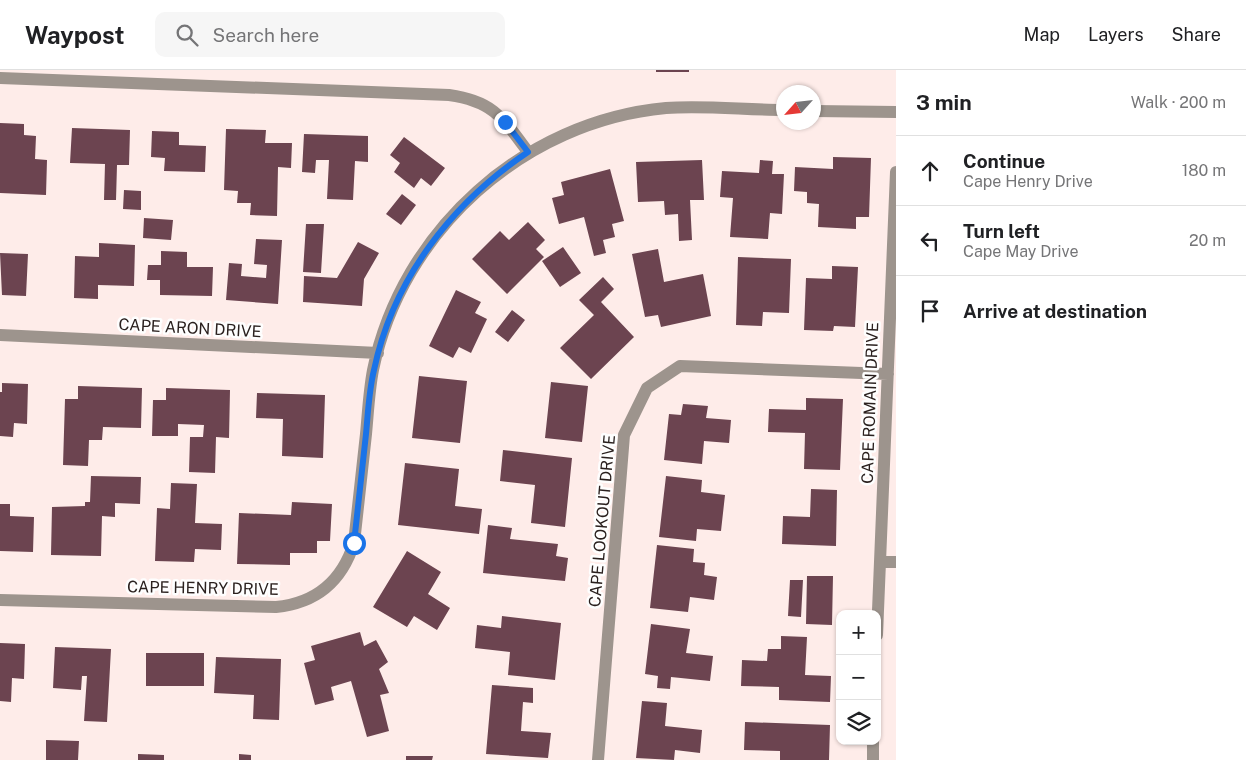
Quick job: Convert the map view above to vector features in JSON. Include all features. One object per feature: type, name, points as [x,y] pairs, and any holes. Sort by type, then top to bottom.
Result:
[{"type":"street","points":[[0,78],[472,98],[490,108],[505,122],[528,152]]},
{"type":"street","name":"CAPE HENRY DRIVE","points":[[0,600],[276,607],[294,606],[312,598],[339,576],[349,559],[354,543],[368,408],[378,353],[400,296],[418,261],[436,236],[478,191],[503,169],[528,152],[595,123],[667,108],[776,110]]},
{"type":"street","points":[[821,111],[896,112]]},
{"type":"street","name":"CAPE ROMAIN DRIVE","points":[[878,610],[896,172]]},
{"type":"street","name":"CAPE ARON DRIVE","points":[[0,335],[378,353]]},
{"type":"street","name":"CAPE LOOKOUT DRIVE","points":[[598,760],[624,435],[646,388],[680,366],[888,374]]},
{"type":"street","points":[[880,562],[896,562]]},
{"type":"street","points":[[873,745],[873,760]]},
{"type":"building","points":[[656,70],[689,70],[689,72],[656,72]]},
{"type":"building","points":[[0,123],[24,124],[24,135],[36,136],[35,159],[47,160],[46,195],[0,193]]},
{"type":"building","points":[[72,128],[130,130],[129,165],[117,165],[116,200],[104,200],[105,164],[70,163]]},
{"type":"building","points":[[226,129],[266,130],[265,143],[292,143],[291,168],[278,167],[277,216],[250,215],[251,203],[237,203],[238,191],[224,190]]},
{"type":"building","points":[[152,131],[179,132],[179,145],[206,146],[205,172],[164,171],[165,158],[151,157]]},
{"type":"building","points":[[304,134],[368,136],[368,162],[355,161],[353,200],[327,199],[329,160],[316,160],[315,173],[302,172]]},
{"type":"building","points":[[404,137],[445,168],[431,186],[421,178],[414,188],[394,172],[400,163],[390,155]]},
{"type":"building","points":[[833,157],[871,158],[869,217],[856,217],[856,229],[818,227],[819,204],[807,203],[807,192],[794,191],[795,167],[833,169]]},
{"type":"building","points":[[702,160],[704,200],[690,200],[692,240],[679,241],[678,214],[665,215],[664,201],[638,202],[636,162]]},
{"type":"building","points":[[760,160],[773,161],[772,174],[784,174],[782,214],[770,213],[768,239],[730,237],[733,198],[720,197],[722,171],[759,173]]},
{"type":"building","points":[[610,169],[624,221],[612,224],[615,237],[603,240],[606,253],[594,256],[584,217],[559,224],[552,198],[564,195],[561,182]]},
{"type":"building","points":[[124,190],[141,191],[141,210],[123,209]]},
{"type":"building","points":[[402,194],[416,205],[401,225],[386,214]]},
{"type":"building","points":[[144,218],[173,220],[171,240],[143,238]]},
{"type":"building","points":[[528,222],[545,240],[536,249],[544,257],[507,294],[472,259],[500,231],[509,240]]},
{"type":"building","points":[[306,224],[324,224],[321,273],[303,272]]},
{"type":"building","points":[[256,239],[282,240],[278,304],[226,300],[229,263],[242,264],[241,276],[266,278],[267,265],[254,264]]},
{"type":"building","points":[[358,242],[379,253],[364,279],[362,306],[303,302],[304,276],[337,278]]},
{"type":"building","points":[[99,243],[135,245],[134,286],[98,285],[98,299],[74,298],[75,256],[99,257]]},
{"type":"building","points":[[563,247],[581,273],[560,287],[542,261]]},
{"type":"building","points":[[658,249],[664,282],[703,274],[711,316],[661,327],[658,315],[645,317],[632,254]]},
{"type":"building","points":[[161,251],[187,252],[187,267],[213,267],[212,296],[160,295],[160,280],[147,280],[148,265],[161,265]]},
{"type":"building","points":[[0,253],[28,254],[26,296],[2,295]]},
{"type":"building","points":[[738,257],[791,259],[789,313],[763,312],[762,326],[736,325]]},
{"type":"building","points":[[832,266],[858,267],[855,327],[834,326],[833,331],[804,330],[806,278],[832,279]]},
{"type":"building","points":[[603,277],[614,289],[601,302],[634,337],[591,379],[560,348],[594,315],[579,300]]},
{"type":"building","points":[[456,290],[481,302],[475,313],[487,319],[471,353],[459,347],[453,358],[429,346]]},
{"type":"building","points":[[512,310],[525,320],[508,342],[495,332]]},
{"type":"building","points":[[419,376],[467,381],[460,443],[412,438]]},
{"type":"building","points":[[551,382],[588,386],[582,442],[545,438]]},
{"type":"building","points":[[2,383],[28,384],[27,424],[14,423],[13,437],[0,436],[0,392],[2,392]]},
{"type":"building","points":[[78,386],[142,388],[141,428],[103,427],[102,440],[89,440],[88,466],[63,465],[65,399],[78,399]]},
{"type":"building","points":[[166,388],[230,390],[229,438],[216,437],[215,473],[189,472],[190,437],[203,437],[204,425],[178,424],[178,436],[152,436],[153,400],[166,400]]},
{"type":"building","points":[[257,393],[325,395],[323,458],[282,456],[283,419],[256,418]]},
{"type":"building","points":[[806,398],[843,399],[840,470],[804,469],[805,433],[768,432],[769,409],[806,410]]},
{"type":"building","points":[[683,404],[708,406],[706,418],[731,420],[729,443],[704,441],[702,464],[664,460],[669,414],[681,415]]},
{"type":"building","points":[[503,450],[572,458],[565,527],[531,523],[535,485],[500,481]]},
{"type":"building","points":[[405,463],[459,469],[455,506],[482,509],[479,534],[398,525]]},
{"type":"building","points":[[91,476],[141,477],[140,504],[115,503],[115,517],[102,516],[101,556],[51,555],[52,507],[85,506],[85,502],[90,502]]},
{"type":"building","points":[[666,476],[702,480],[701,492],[725,495],[721,531],[697,529],[696,541],[659,537]]},
{"type":"building","points":[[171,483],[197,484],[195,523],[222,524],[221,550],[195,549],[194,562],[155,561],[157,508],[170,509]]},
{"type":"building","points":[[811,489],[837,490],[836,546],[782,544],[783,516],[810,517]]},
{"type":"building","points":[[292,502],[332,504],[330,541],[317,541],[317,553],[290,553],[290,565],[237,564],[239,513],[291,515]]},
{"type":"building","points":[[0,504],[10,504],[10,516],[34,517],[33,552],[0,551]]},
{"type":"building","points":[[488,525],[512,528],[510,539],[558,544],[556,556],[568,558],[565,581],[483,573]]},
{"type":"building","points":[[657,545],[694,549],[693,562],[705,563],[704,575],[717,577],[714,600],[690,597],[688,612],[650,608]]},
{"type":"building","points":[[407,551],[441,572],[428,594],[450,608],[437,630],[414,616],[407,627],[373,607]]},
{"type":"building","points":[[807,576],[833,576],[832,625],[806,624]]},
{"type":"building","points":[[790,580],[803,580],[801,617],[788,616]]},
{"type":"building","points":[[502,616],[561,623],[555,680],[508,675],[510,652],[475,648],[477,625],[501,628]]},
{"type":"building","points":[[651,624],[690,629],[686,653],[713,656],[710,681],[671,677],[670,689],[657,688],[658,676],[645,674]]},
{"type":"building","points":[[360,632],[364,646],[376,640],[388,662],[379,669],[389,693],[380,695],[389,731],[367,737],[351,681],[331,687],[334,700],[315,705],[304,663],[315,660],[311,646]]},
{"type":"building","points":[[781,636],[807,637],[805,675],[831,676],[830,702],[779,700],[779,687],[741,686],[742,660],[767,661],[768,649],[781,649]]},
{"type":"building","points":[[0,643],[25,644],[24,679],[12,678],[11,702],[0,701]]},
{"type":"building","points":[[55,647],[111,649],[107,722],[84,721],[87,676],[82,676],[81,690],[53,688]]},
{"type":"building","points":[[146,653],[204,653],[204,686],[146,686]]},
{"type":"building","points":[[216,657],[281,659],[279,720],[253,719],[254,695],[214,693]]},
{"type":"building","points":[[492,685],[533,688],[533,703],[523,702],[521,731],[551,733],[548,758],[486,754]]},
{"type":"building","points":[[642,701],[667,703],[665,726],[702,730],[700,753],[675,750],[674,760],[636,758]]},
{"type":"building","points":[[745,722],[830,725],[829,760],[780,760],[780,751],[744,750]]},
{"type":"building","points":[[46,740],[79,741],[78,760],[46,760]]},
{"type":"building","points":[[138,754],[164,755],[164,760],[138,760]]},
{"type":"building","points":[[239,754],[251,755],[251,760],[239,760]]},
{"type":"building","points":[[406,756],[433,756],[432,760],[406,760]]},
{"type":"route","points":[[354,543],[373,371],[387,327],[418,261],[436,236],[478,191],[503,169],[528,152],[505,122]]}]
